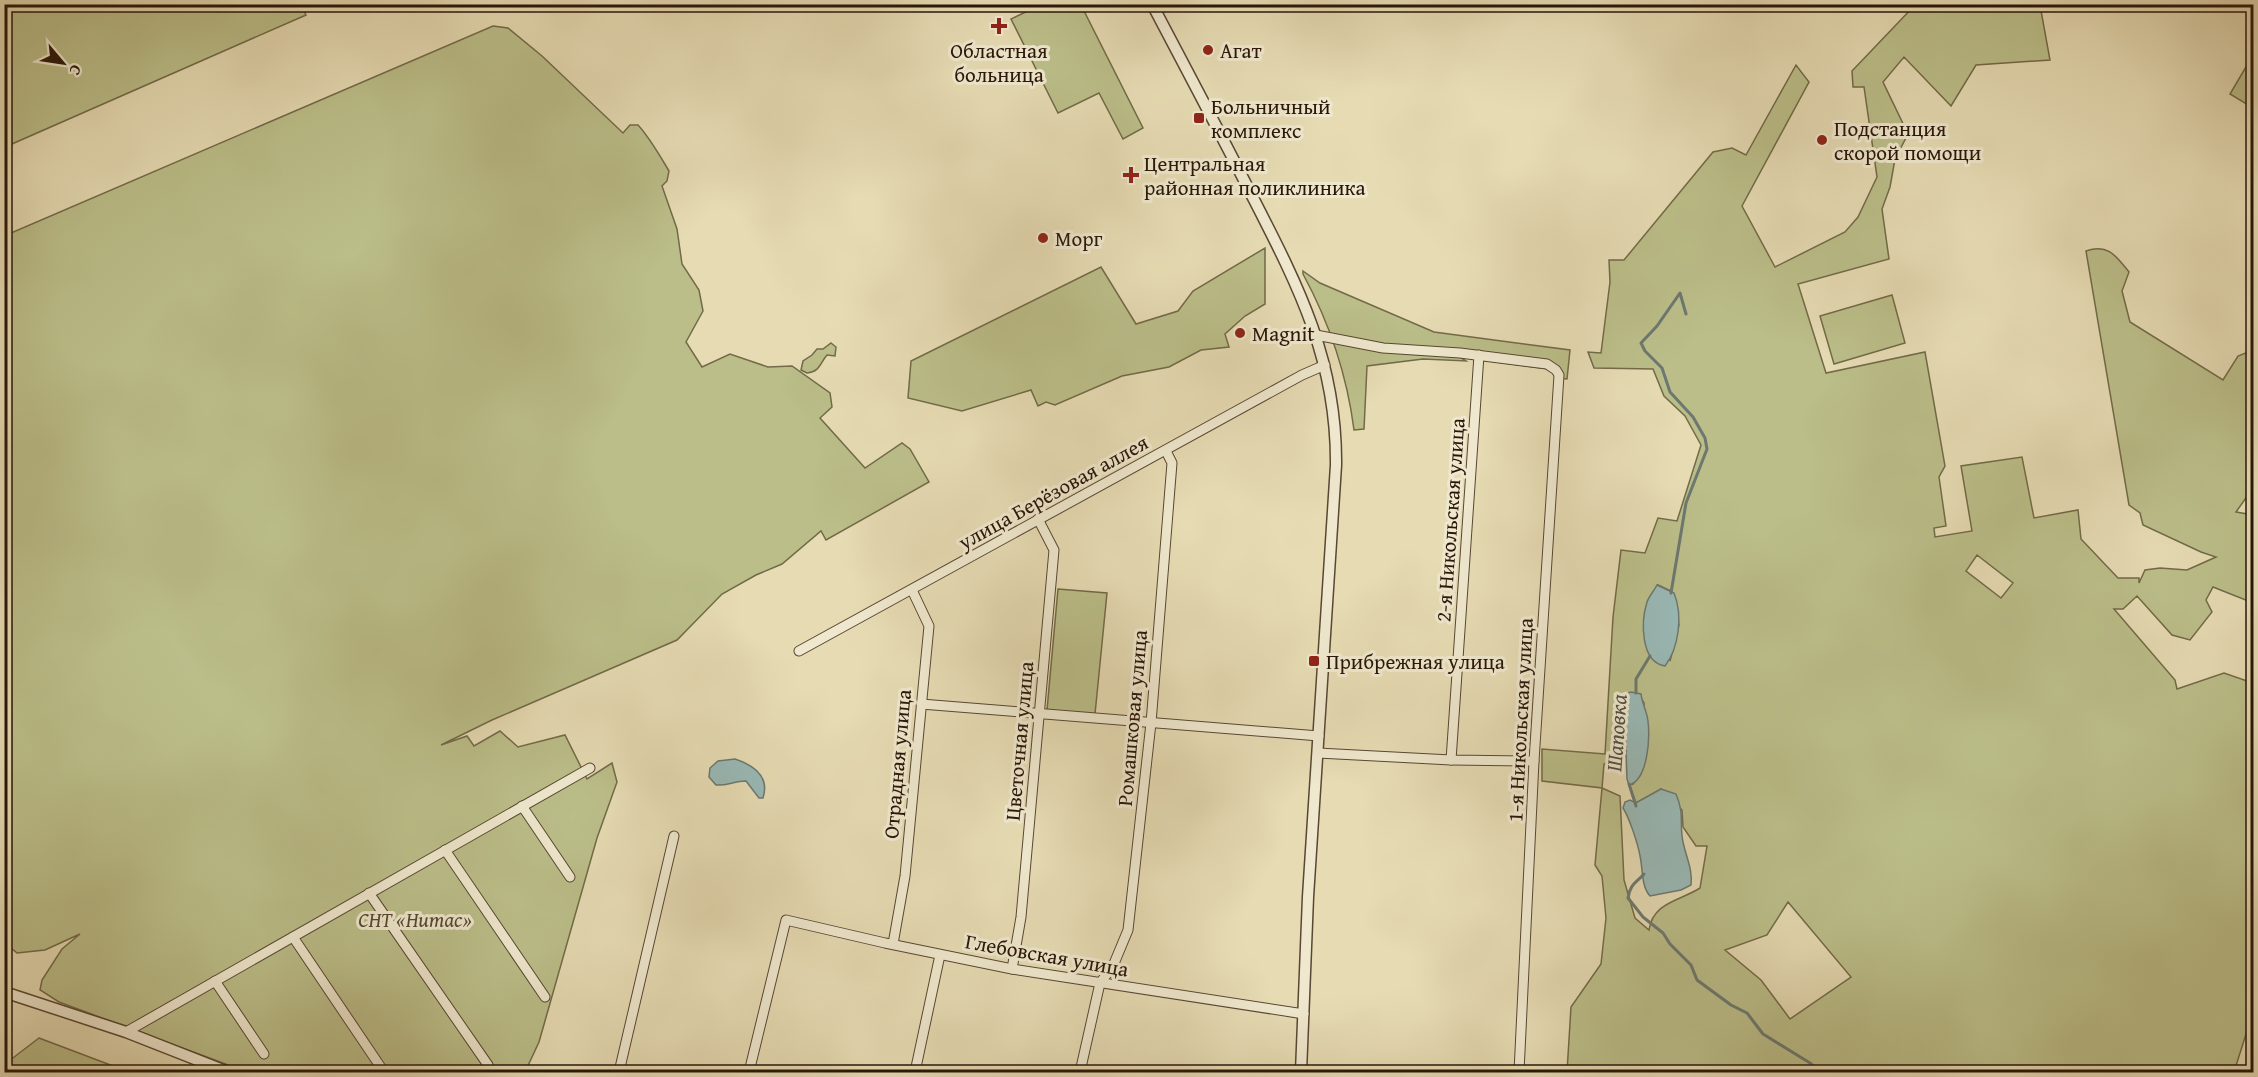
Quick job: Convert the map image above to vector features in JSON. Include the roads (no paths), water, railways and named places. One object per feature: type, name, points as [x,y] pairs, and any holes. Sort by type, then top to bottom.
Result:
[{"type":"street","points":[[1152,4],[1266,223],[1299,292],[1316,335],[1335,419],[1336,465],[1308,897],[1301,1072]]},
{"type":"street","points":[[1316,335],[1383,348],[1479,355]]},
{"type":"street","name":"1-я Никольская улица","points":[[1479,355],[1547,364],[1556,369],[1559,378],[1534,761],[1519,1072]]},
{"type":"street","name":"2-я Никольская улица","points":[[1451,760],[1479,355]]},
{"type":"street","name":"улица Берёзовая аллея","points":[[799,651],[1324,365]]},
{"type":"street","name":"Ромашковая улица","points":[[1100,983],[1113,966],[1128,930],[1151,723],[1172,464],[1166,451]]},
{"type":"street","name":"Цветочная улица","points":[[1012,969],[1021,917],[1054,550],[1038,519]]},
{"type":"street","name":"Отрадная улица","points":[[893,944],[905,876],[929,626],[912,590]]},
{"type":"street","points":[[921,704],[1319,736]]},
{"type":"street","points":[[1318,753],[1451,760],[1534,761]]},
{"type":"street","points":[[126,1032],[590,768]]},
{"type":"street","points":[[522,806],[570,877]]},
{"type":"street","points":[[619,1072],[674,836]]},
{"type":"street","points":[[445,850],[545,997]]},
{"type":"street","points":[[369,893],[488,1065],[490,1072]]},
{"type":"street","name":"Глебовская улица","points":[[750,1072],[786,920],[1012,969],[1304,1014]]},
{"type":"street","points":[[293,937],[384,1072]]},
{"type":"street","points":[[915,1072],[940,955]]},
{"type":"street","points":[[215,981],[264,1054]]},
{"type":"street","points":[[1080,1072],[1100,983]]},
{"type":"street","points":[[4,992],[126,1032],[228,1072]]},
{"type":"water","points":[[1657,585],[1674,593],[1679,621],[1674,650],[1665,666],[1657,663],[1651,657],[1644,640],[1643,630],[1648,600]]},
{"type":"water","points":[[1631,692],[1641,694],[1649,737],[1644,767],[1635,782],[1629,785],[1624,698],[1625,694]]},
{"type":"water","points":[[735,759],[758,772],[764,783],[763,798],[759,798],[746,781],[716,785],[709,777],[710,768],[718,761]]},
{"type":"water","points":[[1661,789],[1676,794],[1679,801],[1682,836],[1690,869],[1691,885],[1681,890],[1650,896],[1644,882],[1635,838],[1623,808],[1625,802],[1630,800],[1636,803]]},
{"type":"waterway","name":"Шаповка","points":[[1671,593],[1686,503],[1707,449],[1705,438],[1693,417],[1670,392],[1662,368],[1645,351],[1641,343],[1657,326],[1680,293],[1686,314]]},
{"type":"waterway","name":"Шаповка","points":[[1636,693],[1636,679],[1650,656]]},
{"type":"waterway","name":"Шаповка","points":[[1629,784],[1636,806]]},
{"type":"waterway","name":"Шаповка","points":[[1644,874],[1632,887],[1628,898],[1643,917],[1663,933],[1670,944],[1691,965],[1697,980],[1731,1005],[1747,1013],[1763,1034],[1821,1072]]},
{"type":"place","name":"Областная больница","points":[[999,26]]},
{"type":"place","name":"Агат","points":[[1208,50]]},
{"type":"place","name":"Больничный комплекс","points":[[1199,118]]},
{"type":"place","name":"Подстанция скорой помощи","points":[[1822,140]]},
{"type":"place","name":"Центральная районная поликлиника","points":[[1131,175]]},
{"type":"place","name":"Морг","points":[[1043,238]]},
{"type":"place","name":"Magnit","points":[[1240,333]]},
{"type":"place","name":"Прибрежная улица","points":[[1314,661]]},
{"type":"park label","name":"СНТ «Нитас»","points":[[415,919]]}]
